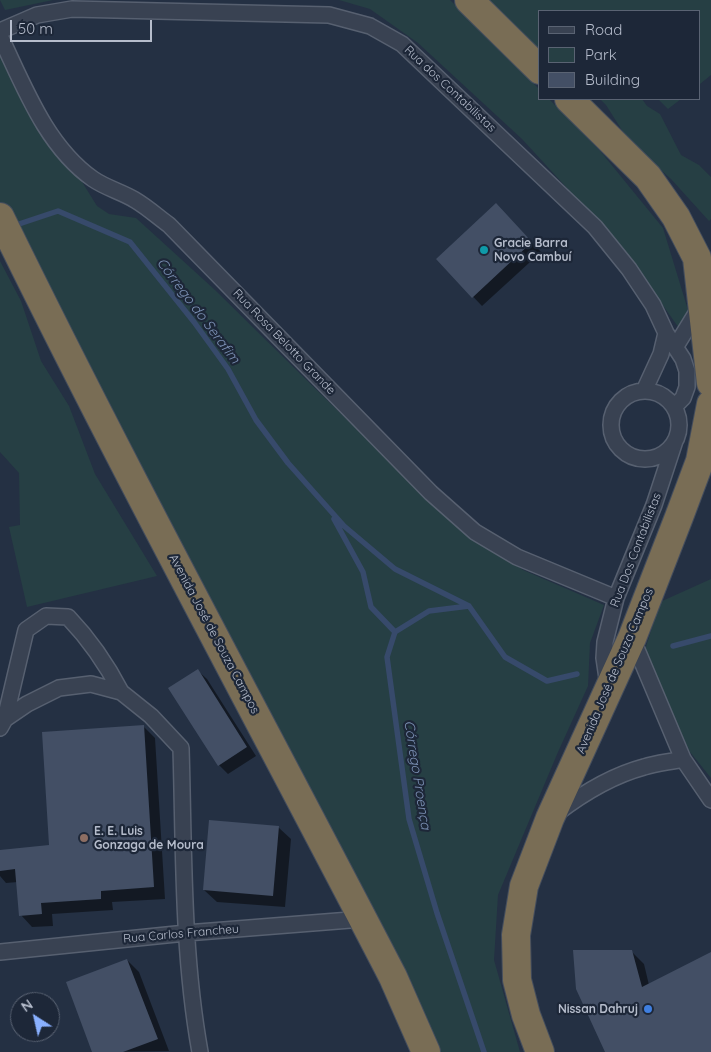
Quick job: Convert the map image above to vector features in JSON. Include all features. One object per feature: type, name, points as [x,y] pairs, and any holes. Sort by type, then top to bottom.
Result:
[{"type":"highway","points":[[469,0],[538,68]]},
{"type":"highway","points":[[570,100],[648,177],[676,217],[697,258],[711,383]]},
{"type":"highway","name":"Avenida José de Souza Campos","points":[[0,217],[34,288],[393,977],[426,1052]]},
{"type":"highway","name":"Avenida José de Souza Campos","points":[[540,1052],[516,980],[516,935],[524,886],[550,818],[632,638],[700,461],[711,404]]},
{"type":"street","name":"Rua dos Contabilistas","points":[[0,30],[37,15],[72,9],[328,15],[370,26],[402,44],[595,227],[629,269],[653,305],[666,333],[676,346],[687,371],[687,387],[683,398],[674,407]]},
{"type":"street","name":"Rua Rosa Belotto Grande","points":[[0,36],[30,98],[50,132],[66,153],[94,179],[134,200],[169,225],[431,492],[475,532],[517,557],[616,598]]},
{"type":"street","points":[[676,346],[701,305]]},
{"type":"street","points":[[644,391],[658,361],[666,333]]},
{"type":"street","points":[[644,391],[656,392],[666,398],[674,407],[678,418],[678,430],[674,441],[664,453],[653,458],[635,457],[624,452],[616,443],[612,435],[611,423],[619,403],[628,395],[644,391]]},
{"type":"street","name":"Rua Dos Contabilistas","points":[[609,689],[604,658],[605,642],[616,598],[654,505],[674,441]]},
{"type":"street","name":"Rua dos Contabilistas","points":[[653,458],[654,505]]},
{"type":"street","points":[[2,723],[26,630],[46,616],[68,616],[90,640],[110,670],[121,692]]},
{"type":"street","points":[[632,638],[683,759],[711,800]]},
{"type":"street","points":[[2,723],[27,704],[59,688],[91,684],[121,692],[151,716],[181,748],[186,933],[191,993],[200,1052]]},
{"type":"street","points":[[550,818],[571,802],[622,775],[644,767],[683,759]]},
{"type":"street","name":"Rua Carlos Francheu","points":[[0,952],[186,933],[363,919]]},
{"type":"green space","points":[[0,0],[53,0],[5,10]]},
{"type":"green space","points":[[339,0],[450,0],[538,88],[538,100],[550,100],[601,152],[663,228],[688,310],[681,331],[623,249],[522,139],[418,43],[370,9]]},
{"type":"green space","points":[[485,0],[711,0],[711,75],[701,83],[701,10],[538,10],[538,50]]},
{"type":"green space","points":[[0,36],[30,98],[97,206],[109,214],[136,218],[215,290],[449,520],[523,570],[604,605],[590,643],[588,686],[498,895],[494,960],[520,1052],[435,1052],[0,213]]},
{"type":"green space","points":[[601,100],[643,100],[647,106],[660,114],[681,155],[699,165],[711,177],[711,219],[709,221],[671,179],[630,143]]},
{"type":"green space","points":[[659,100],[680,100],[668,109]]},
{"type":"green space","points":[[0,261],[21,301],[41,361],[69,406],[95,474],[157,576],[27,607],[9,527],[20,525],[19,473],[0,452]]},
{"type":"green space","points":[[711,579],[711,778],[690,752],[644,653],[660,602]]},
{"type":"building","name":"Gracie Barra Novo Cambuí","points":[[496,203],[532,242],[472,298],[436,259]]},
{"type":"building","points":[[198,669],[247,747],[218,766],[168,688]]},
{"type":"building","points":[[144,725],[154,887],[101,891],[101,899],[41,903],[42,914],[19,916],[15,869],[0,871],[0,850],[49,845],[42,732]]},
{"type":"building","points":[[209,820],[279,826],[273,896],[203,890]]},
{"type":"building","name":"Nissan Dahruj","points":[[573,950],[632,950],[642,987],[711,952],[711,1052],[605,1052],[576,989]]},
{"type":"building","points":[[127,959],[158,1039],[123,1052],[92,1052],[66,982]]},
{"type":"waterway","name":"Córrego do Serafim","points":[[13,226],[58,211],[130,242],[194,322],[228,369],[256,420],[288,463],[344,526],[395,569],[469,606],[505,657],[547,681],[577,674]]},
{"type":"waterway","name":"Córrego do Serafim","points":[[334,519],[363,572],[371,607],[395,632]]},
{"type":"waterway","name":"Córrego Proença","points":[[469,606],[429,611],[395,632],[387,657],[409,819],[437,913],[484,1052]]},
{"type":"waterway","points":[[673,646],[711,636]]},
{"type":"place","name":"Gracie Barra Novo Cambuí","points":[[484,250]]},
{"type":"place","name":"E. E. Luis Gonzaga de Moura","points":[[84,838]]},
{"type":"place","name":"Nissan Dahruj","points":[[648,1009]]}]
